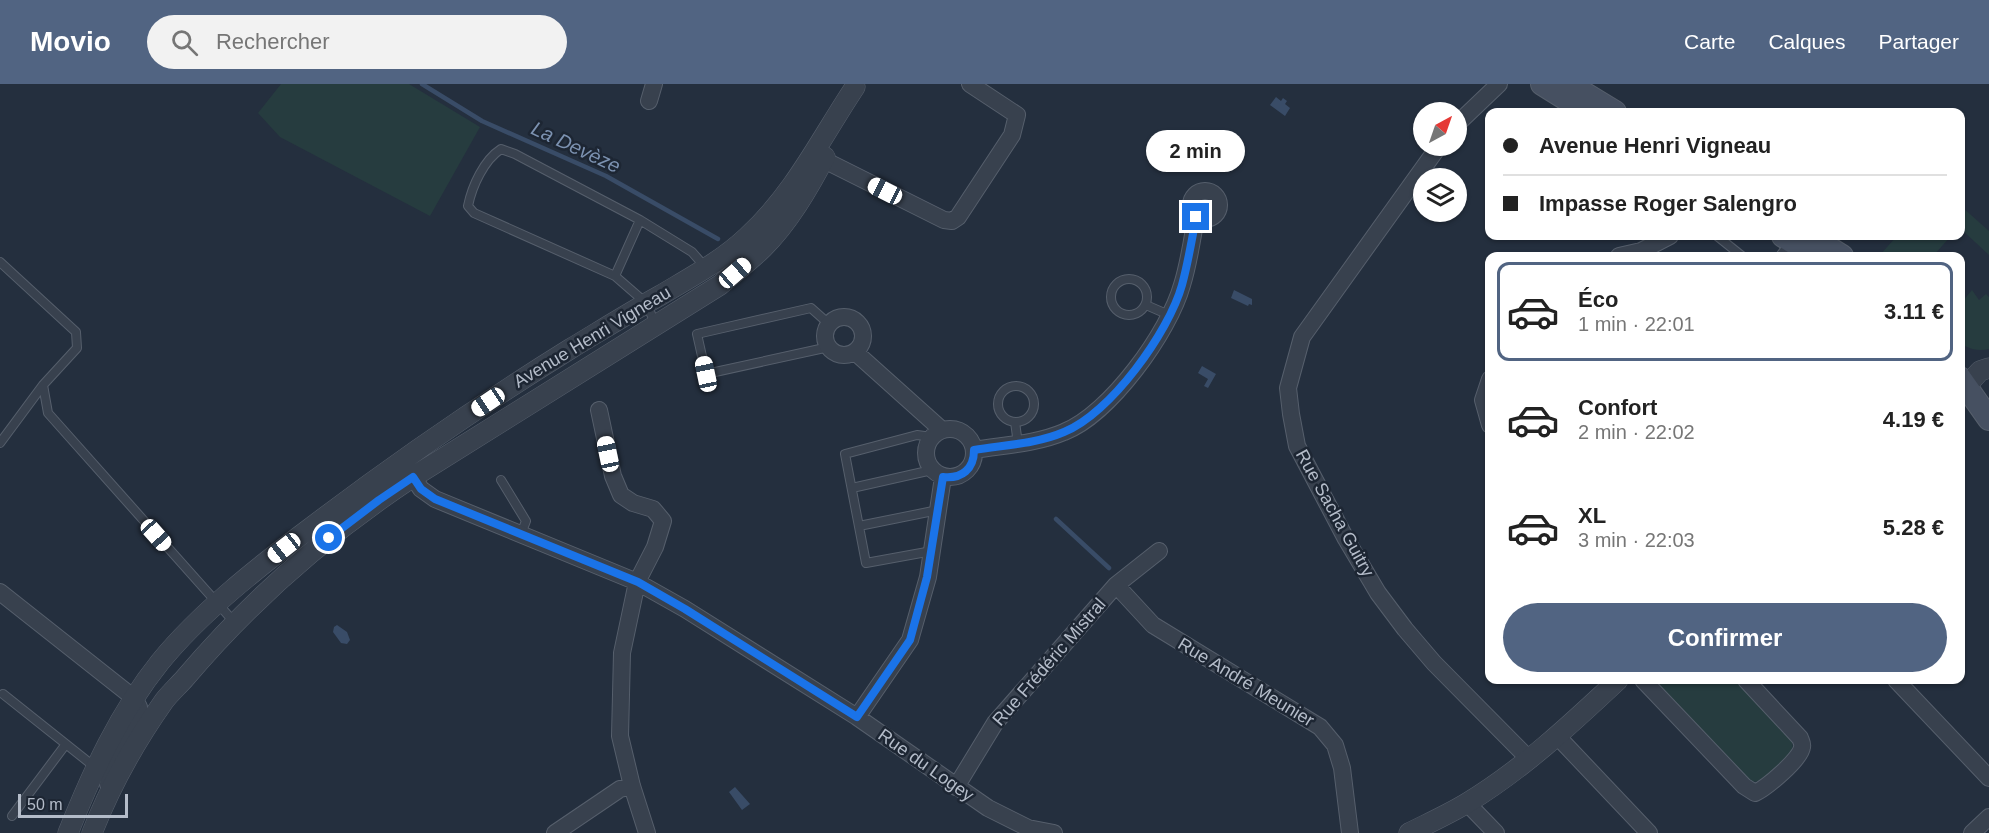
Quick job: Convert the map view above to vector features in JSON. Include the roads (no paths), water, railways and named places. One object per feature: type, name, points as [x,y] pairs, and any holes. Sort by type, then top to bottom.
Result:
[{"type":"main road","points":[[1542,84],[1604,108]]},
{"type":"main road","points":[[1791,242],[1808,252]]},
{"type":"main road","points":[[1791,242],[1827,252]]},
{"type":"main road","points":[[1965,390],[1989,419]]},
{"type":"street","points":[[649,101],[654,84]]},
{"type":"street","points":[[822,154],[944,220],[952,221],[958,217],[1012,135],[1017,114],[970,84]]},
{"type":"street","points":[[1467,115],[1499,84]]},
{"type":"street","name":"Avenue Henri Vigneau","points":[[68,833],[108,742],[134,698],[161,661],[242,580],[401,460],[530,389],[656,326],[720,285],[763,248],[810,186],[822,154],[855,86]]},
{"type":"street","name":"Avenue Henri Vigneau","points":[[99,814],[128,757],[165,699],[210,648],[296,564],[646,303],[706,268],[747,238],[774,210],[798,178],[822,154]]},
{"type":"street","name":"Rue Sacha Guitry","points":[[1432,156],[1302,337],[1294,357],[1288,388],[1291,414],[1297,446],[1346,539],[1378,593],[1434,663],[1530,760]]},
{"type":"street","points":[[974,450],[1033,442],[1086,422],[1131,375],[1162,330],[1182,286],[1196,217]]},
{"type":"street","points":[[1637,252],[1662,240]]},
{"type":"street","points":[[840,317],[847,317],[858,323],[863,335],[860,347],[855,352],[844,355],[832,351],[825,336],[829,324],[840,317]]},
{"type":"street","points":[[855,352],[937,433]]},
{"type":"street","points":[[1965,384],[1980,371],[1989,368]]},
{"type":"street","points":[[599,410],[613,476],[621,495],[654,509],[663,521],[655,547],[638,582],[622,653],[620,736],[632,786],[647,833]]},
{"type":"street","points":[[857,717],[910,640],[927,577],[938,510],[938,474],[926,457],[926,450],[937,433],[950,429],[966,435],[974,450],[971,465],[966,472],[959,476],[938,474]]},
{"type":"street","name":"Rue du Logey","points":[[401,460],[421,489],[435,499],[638,582],[857,717],[988,808],[1028,828],[1054,833]]},
{"type":"street","name":"Rue Frédéric Mistral","points":[[956,787],[995,723],[1116,585],[1159,551]]},
{"type":"street","name":"Rue André Meunier","points":[[1116,585],[1153,625],[1320,727],[1335,745],[1342,768],[1350,833]]},
{"type":"street","points":[[0,592],[134,698],[150,701],[165,699]]},
{"type":"street","points":[[1409,833],[1467,803],[1530,760],[1614,684]]},
{"type":"street","points":[[1647,684],[1744,786],[1755,793],[1763,789],[1798,757],[1802,747],[1800,738],[1750,684]]},
{"type":"street","points":[[1900,684],[1989,778]]},
{"type":"street","name":"Avenue Henri Vigneau","points":[[92,833],[118,750],[139,716],[139,707],[134,698]]},
{"type":"street","points":[[1558,737],[1649,833]]},
{"type":"street","points":[[555,833],[620,789],[632,786]]},
{"type":"street","points":[[1467,803],[1496,833]]},
{"type":"street","points":[[1972,833],[1989,817]]},
{"type":"lane","points":[[656,326],[646,303],[615,276],[474,213],[468,206],[470,194],[491,155],[501,149],[515,154],[640,220],[692,252],[706,268]]},
{"type":"lane","points":[[615,276],[640,220]]},
{"type":"lane","points":[[1722,240],[1737,252]]},
{"type":"lane","points":[[0,262],[76,332],[78,348],[43,385],[0,443]]},
{"type":"lane","points":[[1123,279],[1136,279],[1145,287],[1146,305],[1137,314],[1119,313],[1111,303],[1111,291],[1123,279]]},
{"type":"lane","points":[[1146,305],[1169,315]]},
{"type":"lane","points":[[829,324],[811,308],[697,334],[706,374],[829,347]]},
{"type":"lane","points":[[43,385],[48,413],[235,623]]},
{"type":"lane","points":[[1010,386],[1028,390],[1032,394],[1034,406],[1029,417],[1024,421],[1015,422],[1001,416],[997,405],[1001,393],[1010,386]]},
{"type":"lane","points":[[1015,422],[1018,444]]},
{"type":"lane","points":[[932,551],[866,563],[845,453],[917,435],[937,433]]},
{"type":"lane","points":[[852,488],[938,474]]},
{"type":"lane","points":[[501,480],[526,521],[521,534]]},
{"type":"lane","points":[[859,526],[938,510]]},
{"type":"lane","points":[[3,694],[96,768]]},
{"type":"lane","points":[[12,816],[66,744]]},
{"type":"water","points":[[1276,97],[1281,101],[1283,98],[1287,101],[1285,104],[1290,108],[1285,116],[1270,105]]},
{"type":"water","points":[[1234,290],[1252,299],[1252,305],[1248,306],[1231,298]]},
{"type":"water","points":[[1202,366],[1216,374],[1208,388],[1204,386],[1208,379],[1198,373]]},
{"type":"water","points":[[337,625],[347,632],[350,640],[347,644],[341,643],[333,632]]},
{"type":"water","points":[[735,787],[750,804],[742,810],[729,792]]},
{"type":"waterway","name":"La Devèze","points":[[422,84],[482,121],[606,176],[718,239]]},
{"type":"waterway","name":"La Devèze","points":[[1056,519],[1109,568]]}]
